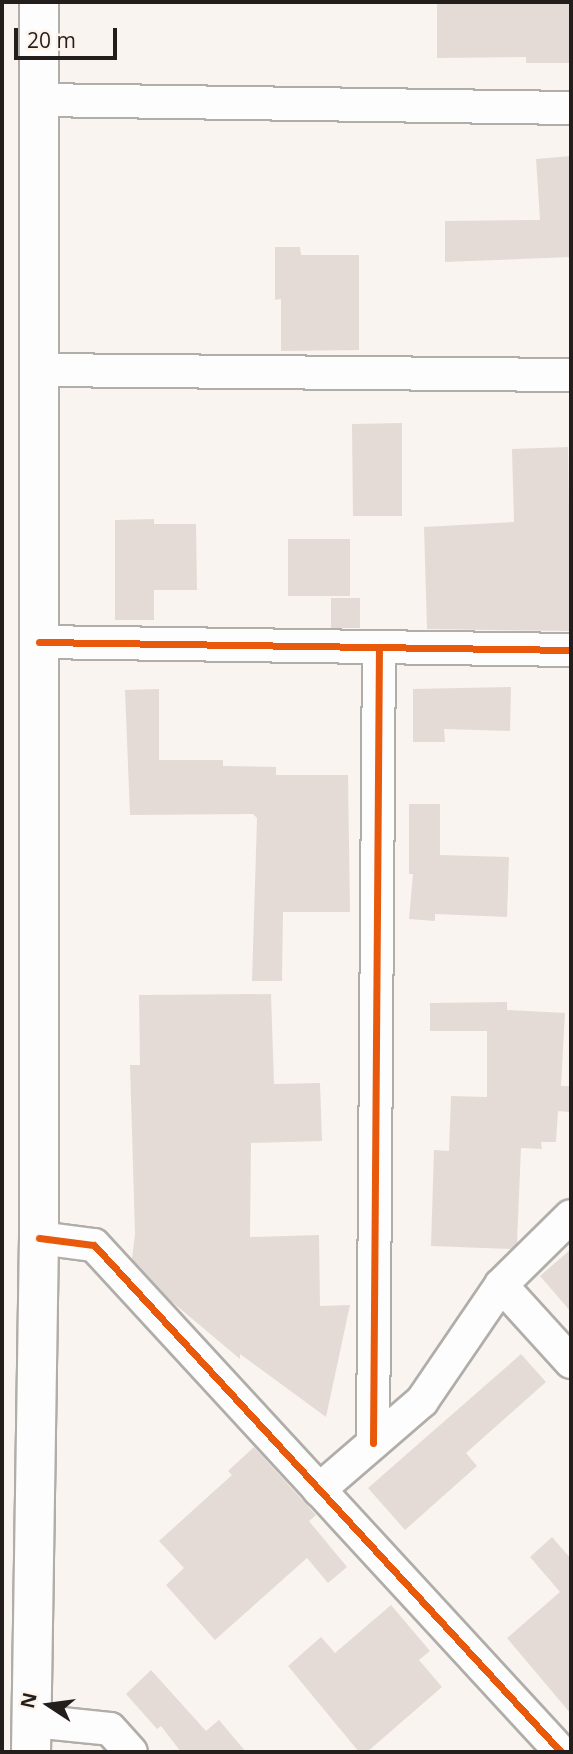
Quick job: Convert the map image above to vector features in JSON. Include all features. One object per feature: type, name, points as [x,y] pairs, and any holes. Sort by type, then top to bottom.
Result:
[{"type":"main road","points":[[32,1736],[39,1238],[39,2]]},
{"type":"street","points":[[39,100],[571,108]]},
{"type":"street","points":[[39,370],[571,375]]},
{"type":"street","points":[[39,642],[571,650]]},
{"type":"street","points":[[373,1443],[379,647]]},
{"type":"street","points":[[319,1490],[422,1402],[501,1285],[571,1216]]},
{"type":"street","points":[[39,1238],[94,1245],[561,1752]]},
{"type":"street","points":[[501,1285],[571,1362]]},
{"type":"street","points":[[32,1736],[110,1729],[131,1752]]},
{"type":"building","points":[[437,2],[571,2],[571,63],[526,63],[526,57],[437,58]]},
{"type":"building","points":[[571,156],[571,257],[445,262],[445,221],[540,220],[536,159]]},
{"type":"building","points":[[275,247],[300,247],[301,255],[359,255],[359,350],[281,351],[281,299],[275,300]]},
{"type":"building","points":[[402,423],[402,516],[353,516],[352,424]]},
{"type":"building","points":[[568,447],[571,631],[427,629],[424,527],[514,522],[512,449]]},
{"type":"building","points":[[154,519],[154,524],[196,524],[197,590],[154,590],[154,620],[115,620],[115,520]]},
{"type":"building","points":[[288,539],[350,539],[350,596],[288,596]]},
{"type":"building","points":[[331,598],[360,598],[360,628],[331,628]]},
{"type":"building","points":[[511,687],[510,731],[444,729],[445,742],[413,742],[413,689]]},
{"type":"building","points":[[159,689],[159,760],[223,760],[223,766],[276,767],[276,775],[348,775],[350,912],[283,912],[282,981],[252,981],[257,818],[253,814],[130,815],[125,690]]},
{"type":"building","points":[[409,804],[440,804],[440,855],[509,857],[507,917],[435,914],[435,921],[409,919],[413,874],[409,874]]},
{"type":"building","points":[[271,994],[274,1084],[320,1083],[322,1141],[251,1143],[250,1237],[319,1235],[320,1306],[350,1305],[326,1417],[240,1354],[240,1359],[171,1301],[132,1259],[135,1234],[130,1065],[140,1065],[139,995]]},
{"type":"building","points":[[507,1002],[507,1010],[565,1013],[561,1086],[571,1086],[571,1112],[558,1111],[556,1142],[541,1142],[542,1149],[521,1148],[517,1243],[511,1249],[431,1246],[434,1150],[449,1151],[451,1096],[487,1097],[487,1031],[430,1031],[430,1003]]},
{"type":"building","points":[[571,1249],[571,1312],[540,1276]]},
{"type":"building","points":[[521,1354],[546,1382],[466,1453],[477,1466],[405,1530],[368,1488]]},
{"type":"building","points":[[254,1447],[316,1515],[309,1521],[347,1567],[328,1583],[307,1558],[215,1640],[166,1585],[184,1568],[159,1541],[232,1475],[228,1471]]},
{"type":"building","points":[[552,1537],[571,1559],[571,1714],[507,1638],[560,1592],[530,1557]]},
{"type":"building","points":[[391,1605],[430,1651],[419,1660],[442,1687],[367,1752],[359,1752],[288,1666],[321,1637],[335,1653]]},
{"type":"building","points":[[151,1670],[206,1731],[219,1720],[246,1752],[181,1752],[161,1726],[157,1729],[126,1694]]},
{"type":"cycle path","points":[[39,642],[571,650]]},
{"type":"cycle path","points":[[373,1443],[379,647]]},
{"type":"cycle path","points":[[39,1238],[94,1245],[561,1752]]}]
